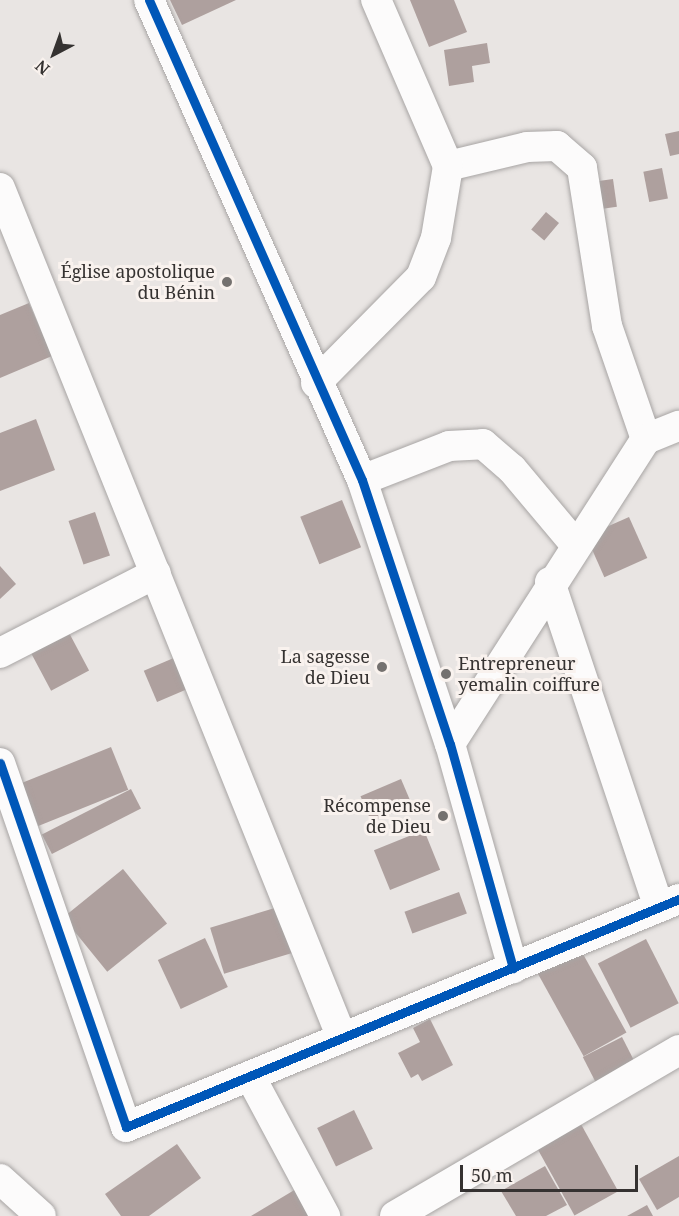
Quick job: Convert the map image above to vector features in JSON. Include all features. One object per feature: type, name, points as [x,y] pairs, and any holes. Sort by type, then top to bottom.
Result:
[{"type":"street","points":[[149,0],[315,383],[362,480],[450,744],[513,968]]},
{"type":"street","points":[[315,383],[421,277],[436,238],[448,166],[376,0]]},
{"type":"street","points":[[448,166],[527,147],[557,147],[582,168],[607,326],[646,439]]},
{"type":"street","points":[[0,188],[342,1038]]},
{"type":"street","points":[[450,744],[550,582],[646,439],[679,426]]},
{"type":"street","points":[[362,480],[449,446],[483,444],[512,469],[575,544]]},
{"type":"street","points":[[0,653],[156,573]]},
{"type":"street","points":[[0,763],[126,1127],[669,903],[550,582]]},
{"type":"street","points":[[395,1216],[679,1050]]},
{"type":"street","points":[[250,1076],[325,1216]]},
{"type":"street","points":[[0,1179],[41,1216]]},
{"type":"building","points":[[170,0],[236,0],[182,25]]},
{"type":"building","points":[[410,0],[454,0],[467,32],[429,47]]},
{"type":"building","points":[[487,43],[490,63],[472,66],[474,82],[449,86],[444,50]]},
{"type":"building","points":[[679,131],[679,154],[670,156],[665,134]]},
{"type":"building","points":[[662,168],[668,198],[649,202],[643,172]]},
{"type":"building","points":[[613,179],[617,207],[601,209],[597,181]]},
{"type":"building","points":[[546,212],[559,223],[544,241],[531,230]]},
{"type":"building","points":[[29,303],[52,356],[0,378],[0,315]]},
{"type":"building","points":[[36,419],[55,470],[0,491],[0,433]]},
{"type":"building","points":[[342,500],[361,547],[319,564],[300,517]]},
{"type":"building","points":[[95,512],[110,555],[84,565],[69,521]]},
{"type":"building","points":[[629,517],[647,558],[604,577],[586,536]]},
{"type":"building","points":[[0,566],[16,584],[0,599]]},
{"type":"building","points":[[67,629],[89,670],[51,691],[29,649]]},
{"type":"building","points":[[176,657],[189,688],[157,702],[144,671]]},
{"type":"building","points":[[111,747],[128,790],[38,826],[21,783]]},
{"type":"building","points":[[401,779],[412,805],[371,822],[360,796]]},
{"type":"building","points":[[131,789],[141,809],[52,854],[42,834]]},
{"type":"building","points":[[424,830],[440,870],[390,890],[374,850]]},
{"type":"building","points":[[123,869],[167,923],[107,972],[63,917]]},
{"type":"building","points":[[459,892],[467,914],[412,933],[404,912]]},
{"type":"building","points":[[278,907],[292,953],[224,974],[210,928]]},
{"type":"building","points":[[205,938],[228,987],[181,1009],[158,960]]},
{"type":"building","points":[[646,939],[679,1003],[631,1028],[598,964]]},
{"type":"building","points":[[578,945],[626,1032],[584,1056],[535,969]]},
{"type":"building","points":[[430,1019],[453,1065],[422,1081],[418,1074],[411,1078],[398,1053],[420,1042],[413,1028]]},
{"type":"building","points":[[622,1037],[637,1067],[598,1087],[583,1057]]},
{"type":"building","points":[[354,1110],[373,1149],[336,1167],[317,1128]]},
{"type":"building","points":[[577,1117],[618,1191],[574,1216],[533,1141]]},
{"type":"building","points":[[177,1144],[201,1178],[149,1216],[121,1216],[105,1194]]},
{"type":"building","points":[[679,1156],[679,1197],[657,1210],[639,1179]]},
{"type":"building","points":[[545,1166],[567,1205],[546,1216],[516,1216],[501,1191]]},
{"type":"building","points":[[296,1189],[313,1216],[251,1216]]},
{"type":"building","points":[[647,1205],[653,1216],[627,1216]]},
{"type":"cycle path","points":[[149,0],[362,480],[450,744],[513,968]]},
{"type":"cycle path","points":[[0,763],[126,1127],[679,899]]},
{"type":"place","name":"Église apostolique du Bénin","points":[[227,282]]},
{"type":"place","name":"La sagesse de Dieu","points":[[382,667]]},
{"type":"place","name":"Entrepreneur yemalin coiffure","points":[[446,674]]},
{"type":"place","name":"Récompense de Dieu","points":[[443,816]]}]
